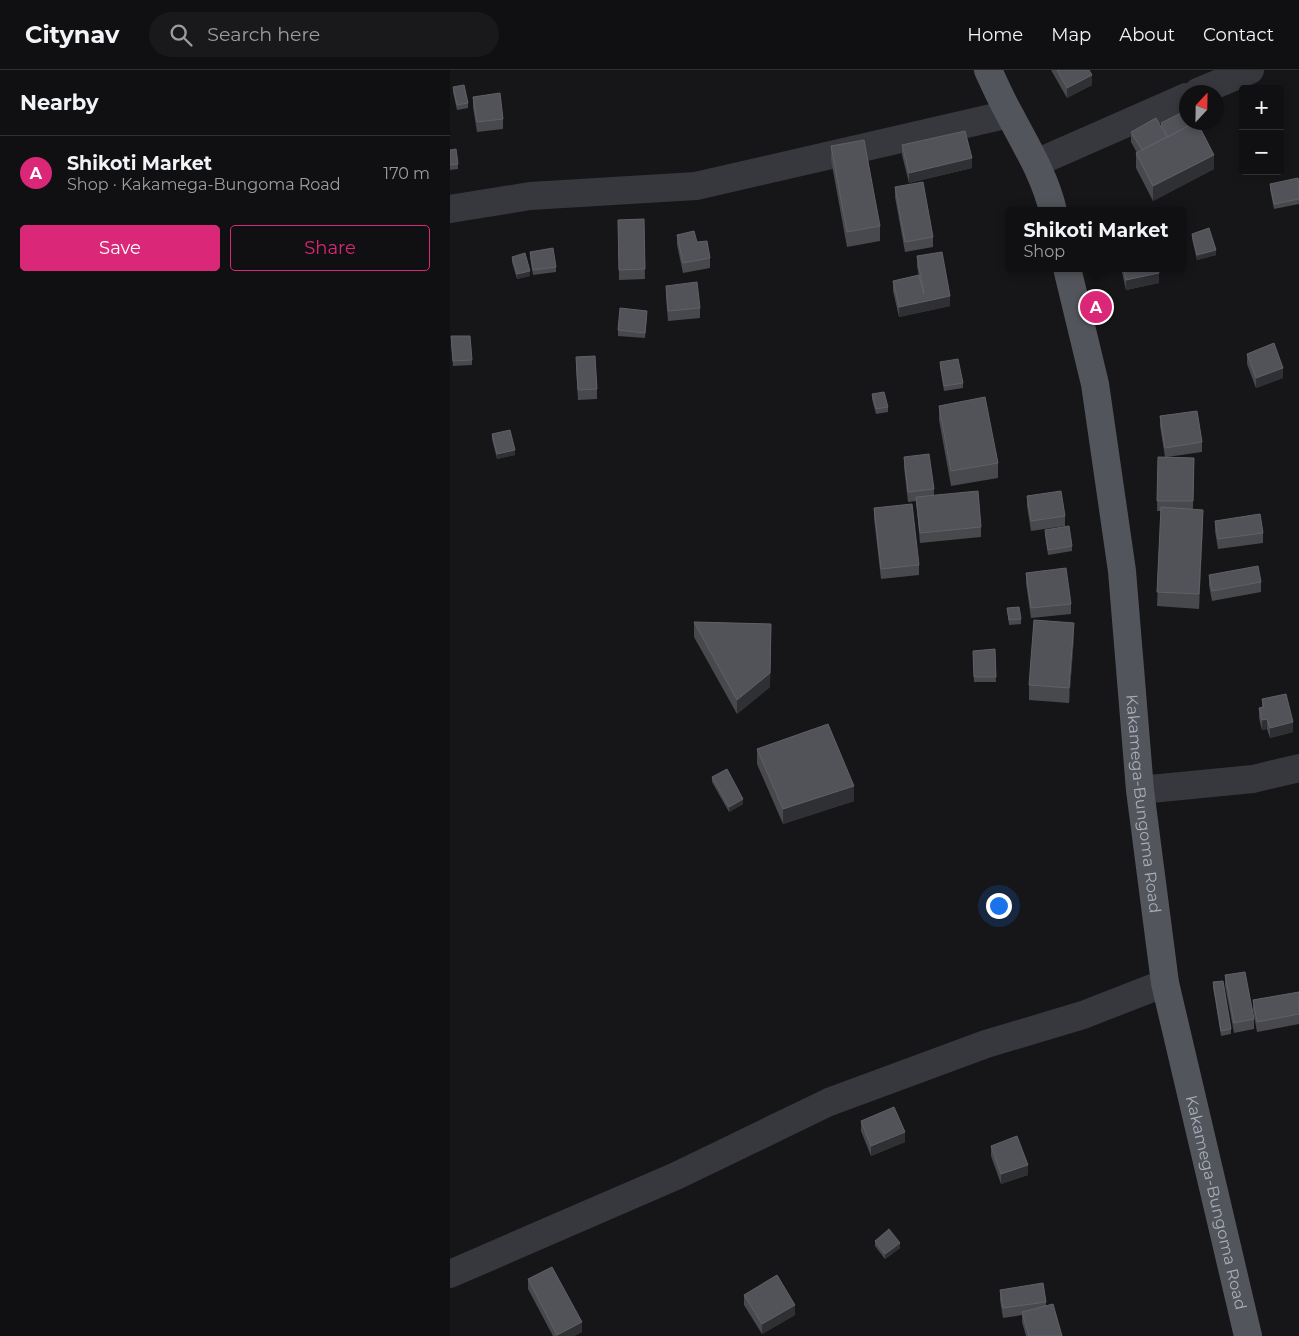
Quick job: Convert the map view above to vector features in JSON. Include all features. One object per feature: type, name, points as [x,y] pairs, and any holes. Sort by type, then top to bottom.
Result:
[{"type":"main road","points":[[988,70],[1009,114],[1036,162],[1052,207]]},
{"type":"main road","name":"Kakamega-Bungoma Road","points":[[1068,272],[1095,384],[1122,571],[1140,790],[1165,983],[1248,1336]]},
{"type":"street","points":[[1215,85],[1250,70]]},
{"type":"street","points":[[1036,162],[1179,100]]},
{"type":"street","points":[[450,209],[530,196],[696,186],[1009,114]]},
{"type":"street","points":[[1140,790],[1254,779],[1299,768]]},
{"type":"street","points":[[450,1274],[676,1176],[829,1102],[986,1044],[1083,1015],[1165,983]]},
{"type":"building","points":[[1057,70],[1089,70],[1092,75],[1067,88]]},
{"type":"building","points":[[464,85],[468,103],[457,105],[453,87]]},
{"type":"building","points":[[500,93],[503,119],[477,122],[473,97]]},
{"type":"building","points":[[1179,114],[1179,130],[1181,130],[1168,137],[1161,123]]},
{"type":"building","points":[[1156,118],[1167,137],[1142,150],[1131,132]]},
{"type":"building","points":[[1181,130],[1201,130],[1214,155],[1153,186],[1136,153]]},
{"type":"building","points":[[965,131],[972,158],[909,173],[902,145]]},
{"type":"building","points":[[864,140],[880,226],[847,232],[831,146]]},
{"type":"building","points":[[456,149],[458,164],[450,165],[450,150]]},
{"type":"building","points":[[1298,178],[1299,199],[1274,204],[1270,184]]},
{"type":"building","points":[[923,182],[933,237],[905,242],[895,187]]},
{"type":"building","points":[[644,219],[645,269],[619,270],[618,220]]},
{"type":"building","points":[[1209,228],[1216,250],[1197,255],[1192,234]]},
{"type":"building","points":[[694,231],[697,242],[707,241],[710,258],[683,263],[677,235]]},
{"type":"building","points":[[553,248],[556,267],[533,270],[530,252]]},
{"type":"building","points":[[942,252],[950,296],[899,307],[893,281],[919,275],[924,294],[917,256]]},
{"type":"building","points":[[525,253],[530,271],[517,274],[512,257]]},
{"type":"building","points":[[1124,272],[1159,272],[1159,273],[1126,280]]},
{"type":"building","points":[[697,282],[700,308],[668,311],[666,286]]},
{"type":"building","points":[[620,308],[647,311],[645,333],[618,330]]},
{"type":"building","points":[[451,336],[470,336],[472,360],[453,361]]},
{"type":"building","points":[[1274,343],[1283,368],[1256,378],[1247,354]]},
{"type":"building","points":[[595,356],[597,389],[578,390],[576,357]]},
{"type":"building","points":[[958,359],[963,383],[944,386],[940,362]]},
{"type":"building","points":[[884,392],[888,407],[876,409],[872,394]]},
{"type":"building","points":[[985,397],[998,463],[951,471],[939,406]]},
{"type":"building","points":[[1197,411],[1202,442],[1165,448],[1160,416]]},
{"type":"building","points":[[510,430],[515,450],[497,454],[492,434]]},
{"type":"building","points":[[929,454],[934,489],[908,492],[904,457]]},
{"type":"building","points":[[1158,457],[1194,458],[1193,501],[1157,501]]},
{"type":"building","points":[[978,491],[981,527],[920,533],[916,497]]},
{"type":"building","points":[[1061,491],[1065,516],[1031,521],[1027,496]]},
{"type":"building","points":[[912,504],[919,565],[881,569],[874,508]]},
{"type":"building","points":[[1161,507],[1203,510],[1199,594],[1157,592]]},
{"type":"building","points":[[1260,514],[1263,533],[1218,539],[1215,521]]},
{"type":"building","points":[[1069,526],[1072,546],[1048,550],[1045,530]]},
{"type":"building","points":[[1258,566],[1261,582],[1212,591],[1209,575]]},
{"type":"building","points":[[1066,568],[1071,604],[1031,608],[1026,573]]},
{"type":"building","points":[[1019,607],[1021,619],[1009,620],[1007,608]]},
{"type":"building","points":[[1034,620],[1074,623],[1069,688],[1029,685]]},
{"type":"building","points":[[694,622],[771,624],[770,673],[737,700]]},
{"type":"building","points":[[995,649],[996,677],[974,677],[973,651]]},
{"type":"building","points":[[1286,694],[1293,722],[1270,728],[1267,719],[1262,720],[1259,708],[1264,707],[1262,699]]},
{"type":"building","points":[[828,724],[854,786],[783,809],[757,749]]},
{"type":"building","points":[[727,769],[743,799],[729,807],[712,777]]},
{"type":"building","points":[[1245,972],[1254,1019],[1234,1023],[1225,975]]},
{"type":"building","points":[[1223,981],[1231,1029],[1221,1031],[1213,982]]},
{"type":"building","points":[[1299,992],[1299,1014],[1257,1022],[1253,1000]]},
{"type":"building","points":[[894,1107],[905,1132],[871,1146],[861,1121]]},
{"type":"building","points":[[1017,1136],[1028,1165],[1001,1174],[991,1146]]},
{"type":"building","points":[[889,1229],[900,1243],[885,1254],[875,1241]]},
{"type":"building","points":[[552,1267],[582,1322],[557,1335],[528,1279]]},
{"type":"building","points":[[777,1275],[795,1305],[762,1324],[744,1295]]},
{"type":"building","points":[[1043,1283],[1046,1302],[1003,1308],[1000,1290]]},
{"type":"building","points":[[1053,1304],[1062,1336],[1029,1336],[1022,1312]]},
{"type":"place","name":"Shikoti Market","points":[[1096,307]]}]
